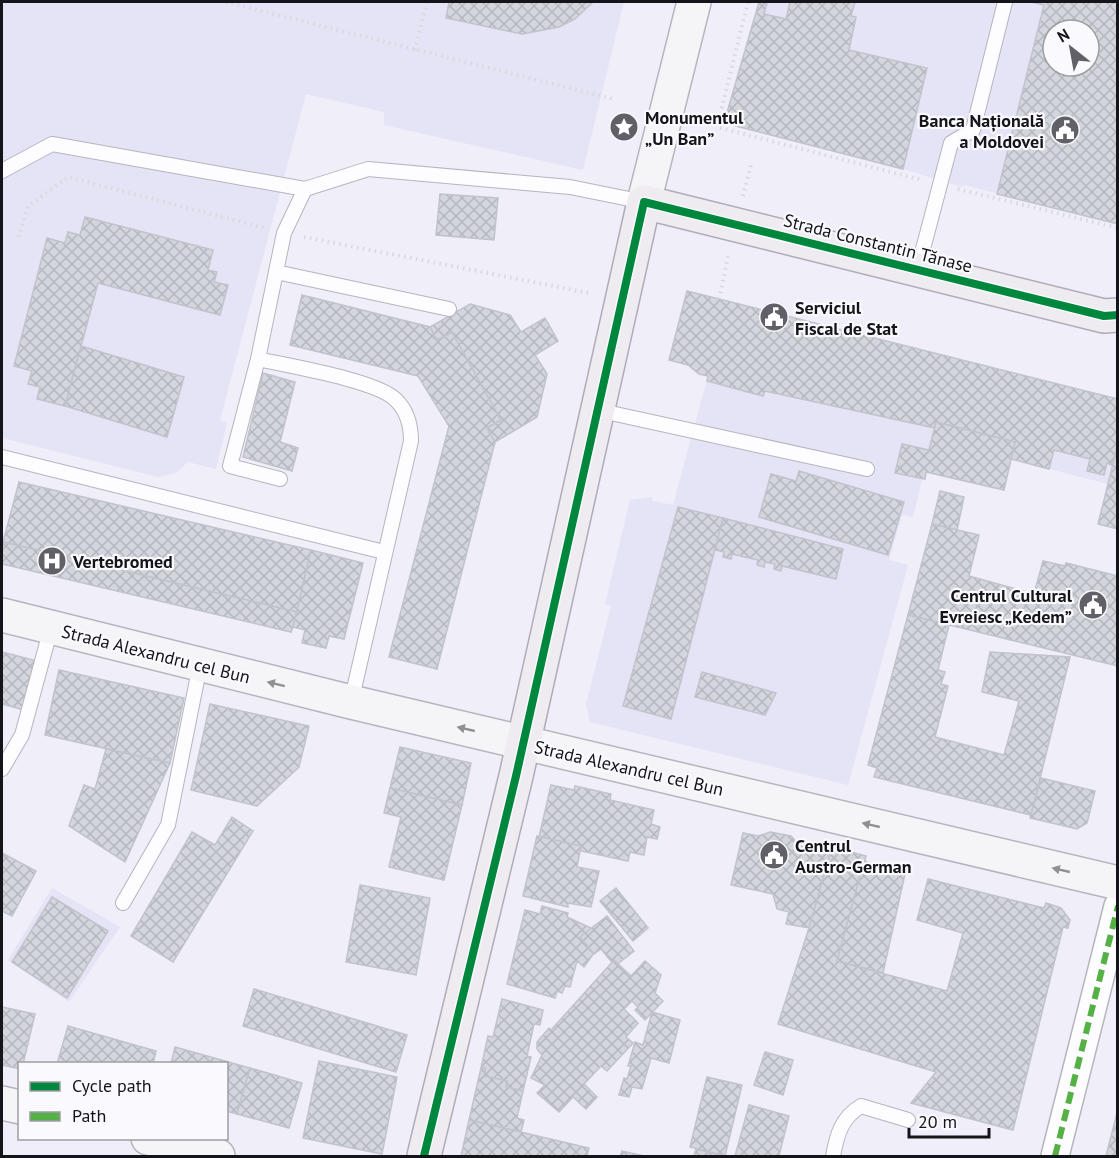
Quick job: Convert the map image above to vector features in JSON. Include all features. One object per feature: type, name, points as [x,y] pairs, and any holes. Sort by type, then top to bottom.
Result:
[{"type":"main road","points":[[424,1156],[523,743],[644,202],[694,2]]},
{"type":"main road","name":"Strada Constantin Tănase","points":[[644,202],[1111,316]]},
{"type":"main road","name":"Strada Alexandru cel Bun","points":[[2,615],[351,702],[1118,883]]},
{"type":"main road","points":[[2,1103],[18,1107]]},
{"type":"main road","points":[[160,1146],[218,1156]]},
{"type":"street","points":[[1055,1156],[1118,906]]},
{"type":"lane","points":[[918,268],[951,143],[973,130],[1005,2]]},
{"type":"lane","points":[[2,171],[52,144],[305,189],[368,168],[570,187],[644,202]]},
{"type":"lane","points":[[280,479],[230,466],[258,359],[284,233],[305,189]]},
{"type":"lane","points":[[276,272],[449,309]]},
{"type":"lane","points":[[258,359],[384,390],[403,407],[407,416],[411,441],[351,702]]},
{"type":"lane","points":[[597,410],[867,469]]},
{"type":"lane","points":[[2,457],[384,552]]},
{"type":"lane","points":[[2,769],[22,735],[51,628]]},
{"type":"lane","points":[[123,903],[168,825],[200,665]]},
{"type":"lane","points":[[833,1156],[838,1131],[850,1112],[861,1106],[908,1120]]},
{"type":"path","points":[[226,2],[612,99]]},
{"type":"path","points":[[415,50],[427,2]]},
{"type":"path","points":[[748,2],[717,127],[939,185],[1118,228]]},
{"type":"path","points":[[742,199],[751,165]]},
{"type":"path","points":[[719,299],[731,245]]},
{"type":"shaded area","points":[[2,2],[624,2],[583,170],[384,125],[384,112],[306,94],[220,420],[227,423],[216,469],[188,462],[176,473],[158,477],[2,438]]},
{"type":"shaded area","points":[[759,2],[1117,2],[1117,224],[964,185],[962,187],[903,169],[724,123]]},
{"type":"shaded area","points":[[708,296],[1117,399],[1117,444],[1108,484],[1011,459],[936,423],[913,517],[902,515],[889,560],[908,565],[848,785],[590,722],[586,704],[611,606],[605,604],[630,500],[652,497],[653,501],[673,505],[708,376],[688,365]]},
{"type":"shaded area","points":[[52,888],[120,927],[69,1002],[8,960]]},
{"type":"building","points":[[449,2],[593,2],[575,19],[559,27],[522,34],[446,18]]},
{"type":"building","points":[[759,2],[767,3],[764,14],[786,19],[790,2],[855,2],[851,16],[856,17],[849,50],[927,68],[903,169],[724,123]]},
{"type":"building","name":"Banca Națională a Moldovei","points":[[1031,2],[1118,2],[1118,224],[997,194],[1044,5]]},
{"type":"building","points":[[440,194],[498,198],[494,240],[436,235]]},
{"type":"building","points":[[85,217],[213,250],[208,270],[217,272],[214,282],[228,285],[220,315],[98,283],[65,406],[37,399],[40,387],[28,384],[32,371],[14,366],[47,238],[65,243],[68,232],[80,235]]},
{"type":"building","points":[[687,291],[1118,399],[1118,444],[1112,465],[1107,463],[1104,475],[1087,471],[1090,459],[1054,450],[1049,469],[1011,459],[1015,442],[936,422],[935,428],[765,391],[763,396],[707,381],[708,376],[699,374],[688,365],[669,360]]},
{"type":"building","points":[[302,295],[430,327],[437,340],[452,332],[501,420],[487,428],[495,442],[437,669],[389,657],[449,426],[418,376],[290,345]]},
{"type":"building","points":[[470,304],[510,315],[521,332],[545,318],[558,341],[535,355],[547,374],[537,417],[495,442],[487,428],[501,420],[452,332],[437,340],[430,327]]},
{"type":"building","points":[[81,346],[184,377],[167,437],[65,406]]},
{"type":"building","points":[[263,373],[295,382],[280,442],[298,448],[292,471],[243,457]]},
{"type":"building","points":[[936,422],[1015,442],[1004,490],[926,472],[925,479],[895,473],[902,444],[929,450]]},
{"type":"building","points":[[1118,444],[1118,529],[1098,524]]},
{"type":"building","points":[[799,471],[904,502],[888,555],[759,517],[771,474],[796,481]]},
{"type":"building","points":[[19,482],[311,550],[297,612],[3,542]]},
{"type":"building","points":[[940,491],[964,497],[957,530],[932,524]]},
{"type":"building","points":[[678,507],[723,518],[671,719],[623,706]]},
{"type":"building","points":[[723,518],[843,549],[836,579],[782,566],[781,571],[774,569],[775,564],[765,562],[764,567],[757,565],[758,560],[732,554],[731,559],[723,557],[724,552],[715,550]]},
{"type":"building","points":[[932,524],[979,535],[969,576],[1034,594],[1043,561],[1065,566],[1066,563],[1118,576],[1118,666],[908,615]]},
{"type":"building","points":[[3,542],[297,612],[291,632],[2,564]]},
{"type":"building","points":[[311,550],[363,563],[344,639],[329,636],[326,648],[302,643],[305,630],[293,627]]},
{"type":"building","points":[[908,615],[949,625],[938,670],[945,672],[941,684],[948,686],[935,737],[1004,755],[1019,701],[982,692],[990,652],[1070,657],[1031,815],[874,777],[877,768],[868,765]]},
{"type":"building","points":[[2,652],[37,661],[24,710],[2,704]]},
{"type":"building","points":[[59,670],[184,698],[170,763],[45,735]]},
{"type":"building","points":[[702,672],[776,693],[765,715],[695,697]]},
{"type":"building","points":[[210,704],[309,726],[299,767],[257,806],[191,790]]},
{"type":"building","points":[[400,747],[471,763],[462,805],[390,788]]},
{"type":"building","points":[[106,749],[170,763],[125,862],[69,826],[84,785],[95,789]]},
{"type":"building","points":[[1041,778],[1095,791],[1087,823],[1077,829],[1030,818]]},
{"type":"building","points":[[551,785],[574,790],[575,786],[611,794],[610,800],[654,810],[651,824],[660,827],[657,839],[647,837],[644,855],[630,852],[628,861],[581,851],[581,846],[539,837]]},
{"type":"building","points":[[390,788],[462,805],[444,880],[389,867],[401,817],[384,813]]},
{"type":"building","points":[[232,817],[253,831],[173,962],[131,936],[192,832],[215,845]]},
{"type":"building","points":[[770,832],[791,836],[800,846],[830,853],[809,928],[786,924],[789,912],[777,909],[773,894],[731,885],[743,833],[758,836]]},
{"type":"building","points":[[537,836],[581,846],[577,867],[599,871],[591,907],[568,903],[568,907],[523,896]]},
{"type":"building","points":[[832,847],[866,856],[837,961],[947,991],[963,933],[917,920],[928,879],[1044,908],[1046,903],[1061,908],[1070,920],[1068,928],[1063,927],[1013,1130],[911,1103],[936,1072],[778,1024]]},
{"type":"building","points":[[2,853],[36,871],[12,916],[2,911]]},
{"type":"building","points":[[864,861],[905,874],[883,973],[837,961]]},
{"type":"building","points":[[360,885],[430,898],[416,975],[346,962]]},
{"type":"building","points":[[616,888],[648,928],[633,941],[600,901]]},
{"type":"building","points":[[52,897],[108,931],[67,998],[12,962]]},
{"type":"building","points":[[542,906],[568,913],[567,917],[591,928],[602,942],[584,967],[577,961],[570,987],[565,986],[562,993],[557,991],[555,998],[507,984],[525,910],[540,914]]},
{"type":"building","points":[[607,916],[634,951],[615,966],[601,949],[594,954],[580,937]]},
{"type":"building","points":[[614,960],[631,976],[645,961],[661,975],[655,993],[663,1001],[645,1020],[635,1010],[638,1007],[632,1001],[624,1009],[638,1023],[626,1037],[633,1043],[607,1071],[601,1066],[584,1084],[597,1097],[586,1109],[573,1097],[559,1112],[537,1093],[545,1085],[531,1078],[542,1055],[537,1049],[537,1042],[549,1028],[551,1030]]},
{"type":"building","points":[[254,989],[407,1035],[396,1072],[243,1026]]},
{"type":"building","points":[[502,999],[543,1010],[540,1025],[534,1024],[527,1056],[531,1057],[523,1091],[506,1087],[507,1081],[484,1076],[485,1068],[481,1068],[488,1036],[493,1037]]},
{"type":"building","points":[[2,1007],[35,1014],[23,1062],[18,1062],[18,1069],[2,1065]]},
{"type":"building","points":[[652,1012],[680,1020],[669,1063],[651,1058],[642,1089],[632,1087],[629,1097],[619,1095],[624,1078],[627,1079],[631,1066],[628,1066],[635,1042],[643,1045]]},
{"type":"building","points":[[68,1026],[156,1051],[153,1062],[58,1062]]},
{"type":"building","points":[[175,1047],[250,1068],[237,1114],[228,1112],[228,1062],[171,1062]]},
{"type":"building","points":[[765,1052],[793,1060],[783,1095],[754,1085]]},
{"type":"building","points":[[319,1061],[397,1077],[382,1154],[303,1138]]},
{"type":"building","points":[[250,1068],[302,1083],[289,1128],[237,1114]]},
{"type":"building","points":[[481,1068],[485,1068],[484,1076],[507,1081],[506,1087],[523,1091],[517,1118],[524,1120],[521,1132],[469,1120]]},
{"type":"building","points":[[707,1077],[742,1085],[725,1156],[690,1147]]},
{"type":"building","points":[[749,1105],[789,1116],[779,1156],[735,1156]]},
{"type":"building","points":[[1118,1109],[1118,1156],[1106,1156]]},
{"type":"building","points":[[469,1120],[589,1148],[587,1156],[461,1156]]},
{"type":"building","points":[[696,1149],[720,1155],[694,1156]]},
{"type":"building","points":[[622,1151],[644,1156],[620,1156]]},
{"type":"marked path","points":[[1055,1156],[1118,906]]},
{"type":"cycle path","points":[[424,1156],[516,776],[644,202],[1104,316],[1118,315]]},
{"type":"place","name":"Monumentul „Un Ban”","points":[[624,127]]},
{"type":"place","name":"Banca Națională a Moldovei","points":[[1065,130]]},
{"type":"place","name":"Serviciul Fiscal de Stat","points":[[774,317]]},
{"type":"place","name":"Vertebromed","points":[[52,561]]},
{"type":"place","name":"Centrul Cultural Evreiesc „Kedem”","points":[[1093,605]]},
{"type":"place","name":"Centrul Austro-German","points":[[774,855]]}]
